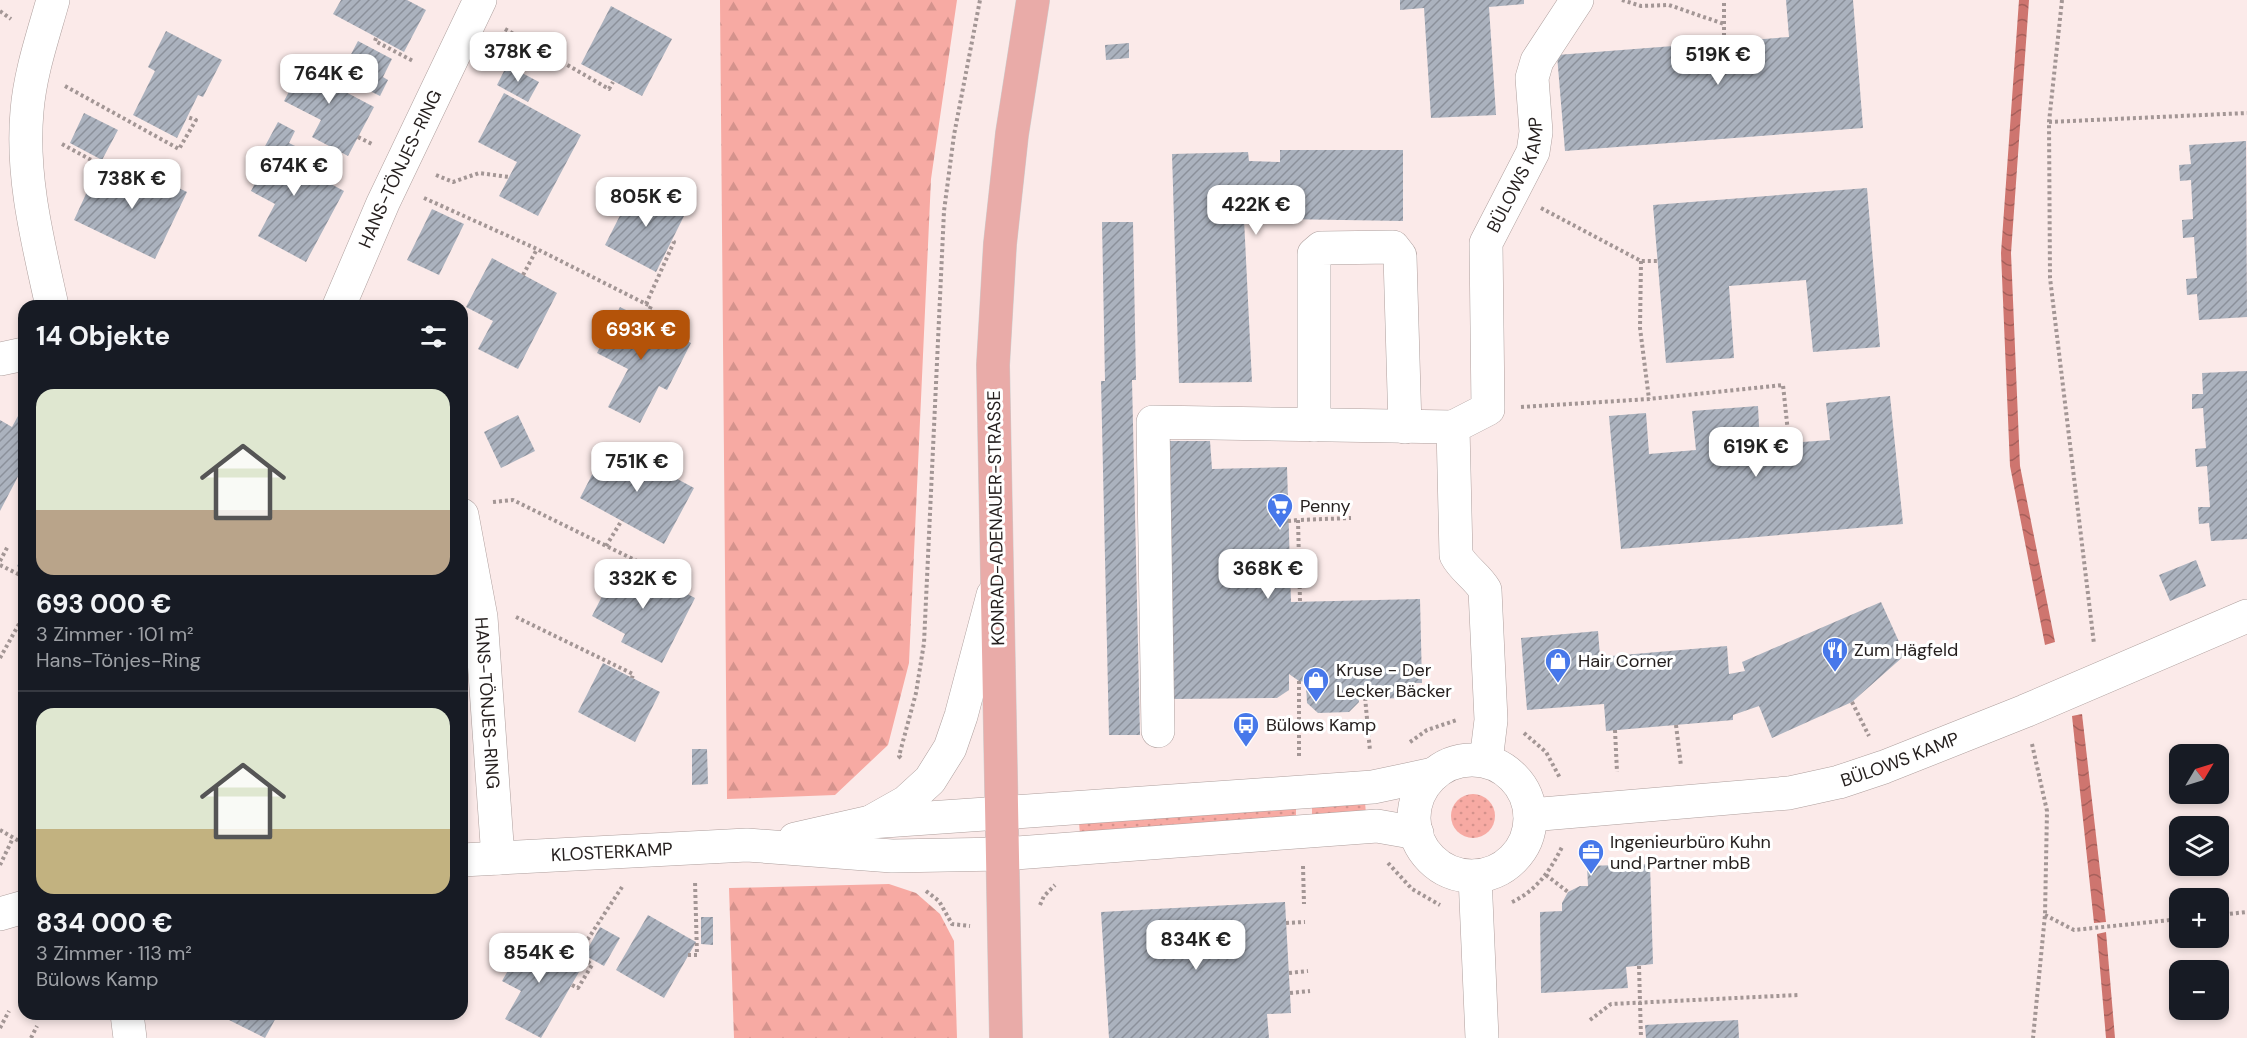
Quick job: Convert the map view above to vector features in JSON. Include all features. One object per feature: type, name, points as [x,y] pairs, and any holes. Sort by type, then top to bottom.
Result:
[{"type":"main road","name":"KONRAD-ADENAUER-STRASSE","points":[[1006,1038],[993,364],[1000,244],[1012,134],[1033,0]]},
{"type":"street","points":[[51,300],[30,199],[25,143],[34,69],[53,0]]},
{"type":"street","name":"BÜLOWS KAMP","points":[[1488,409],[1486,243],[1533,152],[1536,132],[1532,78],[1536,61],[1577,0]]},
{"type":"street","name":"HANS-TÖNJES-RING","points":[[342,300],[398,172],[477,5]]},
{"type":"street","points":[[1314,425],[1314,254],[1321,248],[1393,247],[1400,256],[1405,427]]},
{"type":"street","points":[[0,359],[18,355]]},
{"type":"street","points":[[1158,731],[1153,422],[1453,427],[1488,409]]},
{"type":"street","points":[[1453,427],[1456,555],[1462,566],[1479,580],[1485,590],[1491,720],[1486,762]]},
{"type":"street","name":"HANS-TÖNJES-RING","points":[[472,509],[498,858]]},
{"type":"street","name":"KLOSTERKAMP","points":[[870,822],[906,802],[930,780],[950,748],[961,716],[997,581]]},
{"type":"street","name":"BÜLOWS KAMP","points":[[1530,815],[1789,793],[1839,782],[1884,767],[2025,711],[2247,616]]},
{"type":"street","points":[[1458,761],[1486,762],[1503,769],[1517,781],[1526,797],[1530,815],[1528,834],[1521,850],[1508,863],[1492,872],[1475,876],[1455,873],[1438,865],[1424,851],[1414,817],[1416,801],[1423,787],[1434,774],[1445,766],[1458,761]]},
{"type":"street","points":[[1002,813],[1373,787],[1434,774]]},
{"type":"street","name":"KLOSTERKAMP","points":[[762,847],[870,822],[1002,813]]},
{"type":"street","points":[[1003,854],[1377,826],[1417,833]]},
{"type":"street","name":"KLOSTERKAMP","points":[[468,860],[747,845],[892,856],[1003,854]]},
{"type":"street","points":[[1475,876],[1482,1038]]},
{"type":"street","points":[[0,914],[18,909]]},
{"type":"street","points":[[128,1020],[130,1038]]},
{"type":"path","points":[[930,780],[899,756],[916,693],[924,643],[944,211],[954,135],[980,0]]},
{"type":"path","points":[[1622,0],[1641,6],[1669,5],[1724,24]]},
{"type":"path","points":[[1724,0],[1724,42]]},
{"type":"path","points":[[2061,0],[2049,122],[2050,278],[2089,618],[2100,679]]},
{"type":"path","points":[[477,5],[560,62],[609,89],[613,81]]},
{"type":"path","points":[[376,38],[375,41],[442,77]]},
{"type":"path","points":[[34,69],[179,149],[196,120],[187,117]]},
{"type":"path","points":[[2049,122],[2247,113]]},
{"type":"path","points":[[26,124],[135,184]]},
{"type":"path","points":[[398,172],[453,182],[479,173],[509,177]]},
{"type":"path","points":[[398,172],[537,249],[651,306],[645,320]]},
{"type":"path","points":[[1512,193],[1641,261],[1658,261]]},
{"type":"path","points":[[646,304],[674,242],[672,240]]},
{"type":"path","points":[[523,275],[537,249]]},
{"type":"path","points":[[1641,261],[1640,328],[1649,399]]},
{"type":"path","points":[[1488,409],[1649,399],[1783,386],[1789,442]]},
{"type":"path","points":[[472,509],[513,500],[645,565],[642,571]]},
{"type":"path","points":[[1288,521],[1351,518]]},
{"type":"path","points":[[606,546],[621,520]]},
{"type":"path","points":[[1298,520],[1300,601]]},
{"type":"path","points":[[8,546],[0,563],[18,574]]},
{"type":"path","points":[[481,617],[515,617],[633,674],[632,678]]},
{"type":"path","points":[[0,658],[18,626]]},
{"type":"path","points":[[1364,686],[1370,753]]},
{"type":"path","points":[[2025,711],[2047,811],[2045,915],[2033,1038]]},
{"type":"path","points":[[1676,725],[1686,802]]},
{"type":"path","points":[[1615,730],[1619,808]]},
{"type":"path","points":[[0,830],[18,841]]},
{"type":"path","points":[[0,865],[13,838]]},
{"type":"path","points":[[688,955],[697,955],[693,848]]},
{"type":"path","points":[[572,985],[578,988],[592,966],[581,956],[582,948],[646,851]]},
{"type":"path","points":[[1546,875],[1568,892]]},
{"type":"path","points":[[2229,914],[2247,912]]},
{"type":"path","points":[[2045,915],[2074,930],[2169,920]]},
{"type":"path","points":[[1286,923],[1305,922]]},
{"type":"path","points":[[1639,966],[1641,1038]]},
{"type":"path","points":[[1289,973],[1308,971]]},
{"type":"path","points":[[1290,993],[1310,991]]},
{"type":"path","points":[[1590,1020],[1611,1004],[1798,995]]},
{"type":"path","points":[[0,1028],[9,1011]]},
{"type":"path","points":[[32,1038],[37,1026]]},
{"type":"green space","points":[[720,0],[957,0],[931,179],[909,663],[888,745],[835,795],[727,799]]},
{"type":"green space","points":[[1473,794],[1488,801],[1495,816],[1488,831],[1473,838],[1458,831],[1451,816],[1458,801]]},
{"type":"green space","points":[[1365,802],[1366,814],[1312,818],[1312,806]]},
{"type":"green space","points":[[1296,807],[1296,820],[1080,835],[1079,822]]},
{"type":"green space","points":[[889,884],[916,893],[940,914],[954,941],[957,1038],[734,1038],[729,888]]},
{"type":"water","points":[[2019,0],[2029,0],[2011,253],[2020,466],[2055,642],[2045,645],[2010,466],[2001,253]]},
{"type":"water","points":[[2082,714],[2106,922],[2094,923],[2072,716]]},
{"type":"water","points":[[2106,932],[2115,1038],[2106,1038],[2097,934]]},
{"type":"building","points":[[341,0],[407,0],[426,10],[404,52],[333,14]]},
{"type":"building","points":[[1400,0],[1524,0],[1524,4],[1489,7],[1496,115],[1431,118],[1424,8],[1400,10]]},
{"type":"building","points":[[1786,0],[1853,0],[1863,128],[1565,151],[1557,55],[1789,37]]},
{"type":"building","points":[[611,6],[672,39],[642,96],[581,64]]},
{"type":"building","points":[[166,31],[222,60],[203,97],[198,95],[177,138],[133,115],[155,71],[148,67]]},
{"type":"building","points":[[358,41],[392,59],[383,77],[388,80],[380,96],[354,83],[362,67],[348,60]]},
{"type":"building","points":[[1129,43],[1129,58],[1106,60],[1105,45]]},
{"type":"building","points":[[309,54],[347,74],[340,89],[374,107],[348,156],[312,137],[321,120],[284,101]]},
{"type":"building","points":[[507,65],[539,82],[528,102],[497,85]]},
{"type":"building","points":[[504,93],[581,135],[538,216],[499,196],[517,162],[478,142]]},
{"type":"building","points":[[84,113],[118,130],[102,160],[70,143]]},
{"type":"building","points":[[278,122],[295,131],[289,143],[307,152],[299,167],[344,191],[306,262],[258,236],[275,204],[251,191],[271,152],[264,148]]},
{"type":"building","points":[[2246,141],[2247,317],[2199,320],[2197,294],[2187,295],[2186,279],[2197,278],[2194,237],[2183,238],[2182,220],[2193,219],[2191,180],[2180,181],[2179,165],[2191,164],[2189,145]]},
{"type":"building","points":[[1280,150],[1403,150],[1403,221],[1283,219],[1283,208],[1254,210],[1244,219],[1252,382],[1179,383],[1172,154],[1248,152],[1249,161],[1280,162]]},
{"type":"building","points":[[97,170],[133,187],[141,170],[187,192],[155,259],[74,220]]},
{"type":"building","points":[[636,184],[687,210],[656,272],[605,245]]},
{"type":"building","points":[[1867,188],[1880,347],[1813,352],[1806,280],[1729,286],[1734,358],[1666,363],[1653,205]]},
{"type":"building","points":[[432,209],[464,224],[439,275],[407,260]]},
{"type":"building","points":[[1102,222],[1133,222],[1136,380],[1132,380],[1140,735],[1109,735],[1101,381],[1105,381]]},
{"type":"building","points":[[492,258],[557,293],[518,369],[478,349],[493,321],[468,308],[468,303]]},
{"type":"building","points":[[620,307],[691,343],[667,390],[659,386],[640,423],[608,407],[628,369],[597,353]]},
{"type":"building","points":[[2247,371],[2247,539],[2211,541],[2209,523],[2199,524],[2198,507],[2210,507],[2207,466],[2196,467],[2195,449],[2206,448],[2203,408],[2192,409],[2192,394],[2203,394],[2202,373]]},
{"type":"building","points":[[1890,396],[1903,524],[1621,549],[1609,416],[1646,413],[1649,454],[1696,450],[1692,411],[1758,406],[1760,445],[1830,440],[1826,403]]},
{"type":"building","points":[[518,415],[535,451],[501,468],[484,432]]},
{"type":"building","points":[[18,416],[18,476],[0,511],[0,420],[12,427]]},
{"type":"building","points":[[1170,441],[1210,441],[1212,469],[1287,467],[1291,602],[1420,599],[1422,683],[1408,683],[1407,690],[1399,698],[1378,699],[1371,692],[1371,686],[1357,687],[1359,702],[1349,712],[1318,713],[1307,703],[1306,682],[1299,681],[1289,674],[1289,690],[1277,698],[1172,699]]},
{"type":"building","points":[[609,442],[694,488],[664,544],[580,498]]},
{"type":"building","points":[[621,559],[695,598],[662,663],[621,642],[625,634],[592,616]]},
{"type":"building","points":[[2196,560],[2206,586],[2170,601],[2159,575]]},
{"type":"building","points":[[1881,602],[1905,655],[1852,702],[1772,738],[1759,706],[1733,715],[1733,720],[1606,731],[1604,704],[1527,710],[1521,638],[1598,631],[1600,657],[1727,646],[1729,674],[1745,671],[1742,662]]},
{"type":"building","points":[[603,663],[660,692],[635,742],[578,712]]},
{"type":"building","points":[[692,749],[707,749],[708,784],[692,785]]},
{"type":"building","points":[[1650,864],[1653,964],[1626,967],[1628,988],[1541,993],[1540,912],[1562,911],[1562,903],[1568,892],[1580,886],[1588,886],[1587,866]]},
{"type":"building","points":[[1285,902],[1291,1013],[1267,1014],[1269,1038],[1109,1038],[1101,912]]},
{"type":"building","points":[[648,915],[696,942],[664,998],[616,970]]},
{"type":"building","points":[[701,917],[713,917],[713,945],[701,944]]},
{"type":"building","points":[[600,927],[620,938],[604,966],[584,955]]},
{"type":"building","points":[[529,934],[583,965],[541,1038],[505,1019],[521,991],[502,981]]},
{"type":"building","points":[[229,1020],[275,1020],[265,1038]]},
{"type":"building","points":[[1738,1020],[1739,1038],[1646,1038],[1645,1025]]},
{"type":"place","name":"Penny","points":[[1280,529]]},
{"type":"place","name":"Zum Hägfeld","points":[[1835,673]]},
{"type":"place","name":"Hair Corner","points":[[1558,684]]},
{"type":"place","name":"Kruse - Der Lecker Bäcker","points":[[1316,703]]},
{"type":"place","name":"Bülows Kamp","points":[[1246,748]]},
{"type":"place","name":"Ingenieurbüro Kuhn und Partner mbB","points":[[1591,875]]}]
